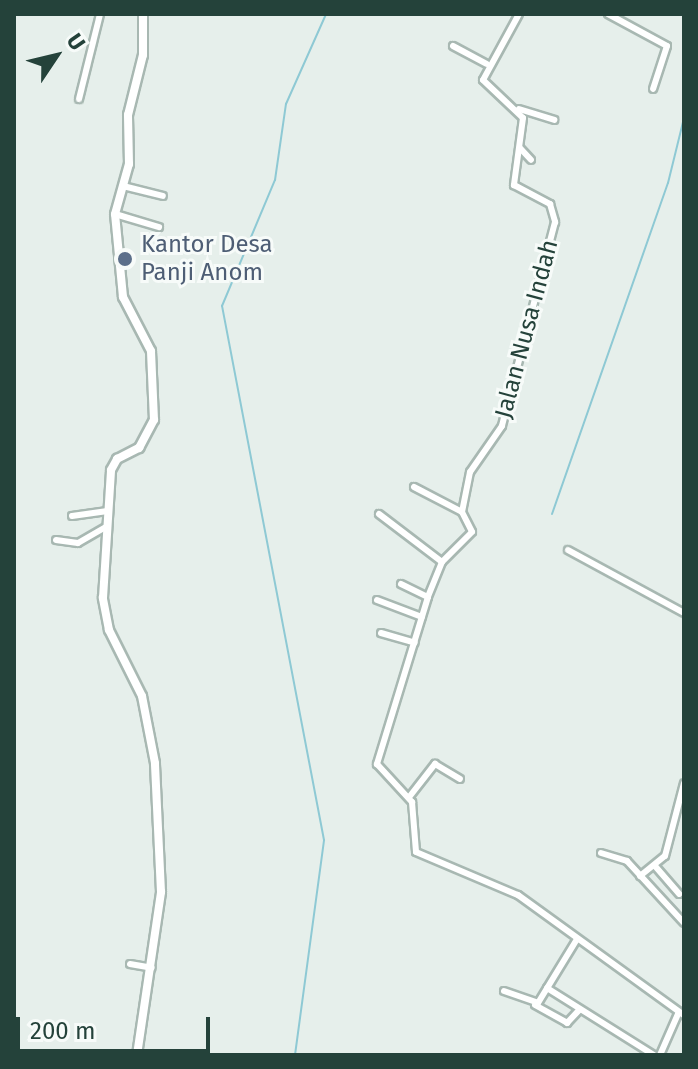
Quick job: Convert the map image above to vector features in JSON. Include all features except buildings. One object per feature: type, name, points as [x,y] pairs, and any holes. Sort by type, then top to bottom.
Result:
[{"type":"street","points":[[79,99],[100,14]]},
{"type":"street","points":[[137,1055],[152,968],[162,881],[153,744],[136,679],[104,615],[106,511],[113,464],[139,448],[154,420],[151,351],[123,297],[115,214],[123,186],[143,14]]},
{"type":"street","points":[[519,14],[487,64],[485,85],[519,109],[554,120]]},
{"type":"street","points":[[608,14],[667,46],[653,89]]},
{"type":"street","points":[[453,46],[487,64]]},
{"type":"street","name":"Jalan Nusa Indah","points":[[410,796],[385,778],[376,754],[400,702],[428,597],[442,562],[472,532],[462,512],[473,465],[502,426],[556,216],[550,204],[514,185],[520,148],[519,109]]},
{"type":"street","points":[[520,148],[531,160]]},
{"type":"street","points":[[123,186],[163,196]]},
{"type":"street","points":[[115,214],[159,227]]},
{"type":"street","points":[[414,487],[462,512]]},
{"type":"street","points":[[72,516],[106,511]]},
{"type":"street","points":[[379,514],[442,562]]},
{"type":"street","points":[[56,540],[78,543],[106,527]]},
{"type":"street","points":[[568,550],[684,613]]},
{"type":"street","points":[[401,584],[428,597]]},
{"type":"street","points":[[377,600],[422,617]]},
{"type":"street","points":[[381,633],[415,643]]},
{"type":"street","points":[[460,779],[435,764],[410,796],[416,852],[501,885],[681,1015],[657,1055],[547,988]]},
{"type":"street","points":[[640,876],[665,856],[684,783]]},
{"type":"street","points":[[675,814],[684,817]]},
{"type":"street","points":[[601,853],[623,858],[684,923]]},
{"type":"street","points":[[655,866],[679,894]]},
{"type":"street","points":[[535,1005],[577,939]]},
{"type":"street","points":[[130,964],[152,968]]},
{"type":"street","points":[[504,991],[567,1023],[579,1010]]},
{"type":"waterway","points":[[295,1055],[324,840],[222,306],[275,180],[286,104],[326,14]]},
{"type":"waterway","points":[[552,514],[668,183],[684,118]]},
{"type":"place","name":"Kantor Desa Panji Anom","points":[[125,259]]}]
